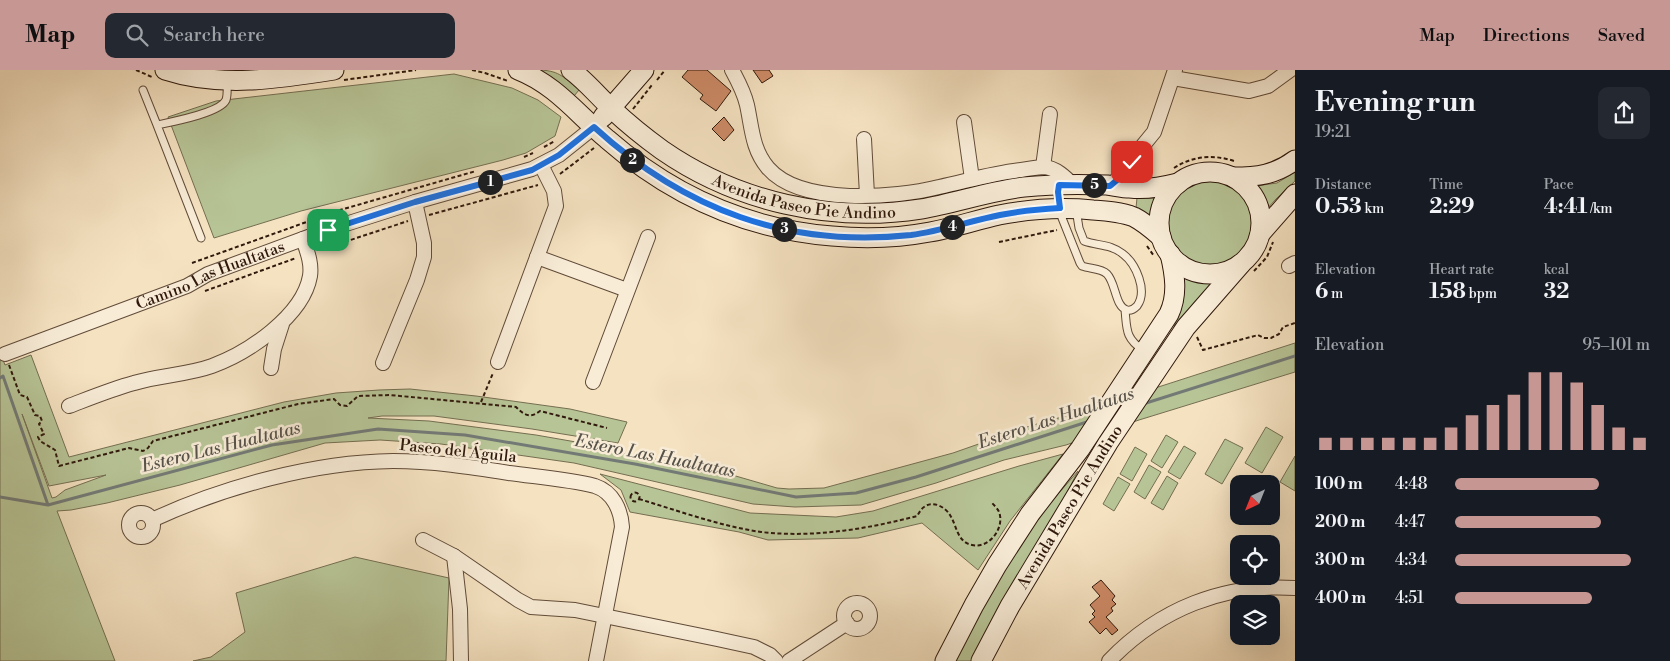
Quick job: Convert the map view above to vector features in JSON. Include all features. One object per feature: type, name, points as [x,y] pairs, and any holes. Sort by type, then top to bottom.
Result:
[{"type":"street","points":[[165,70],[188,76],[226,81],[266,79],[334,70]]},
{"type":"street","name":"Avenida Paseo Pie Andino","points":[[571,70],[648,140],[690,168],[737,189],[774,202],[802,208],[852,213],[890,212],[939,205],[1010,188],[1066,185],[1150,189],[1176,176]]},
{"type":"street","name":"Camino Las Hualtatas","points":[[5,354],[187,286],[208,274],[303,239],[415,202],[514,175],[541,165],[570,148],[594,127],[644,70]]},
{"type":"street","name":"Avenida Paseo Pie Andino","points":[[732,70],[747,103],[755,148],[762,160],[775,175],[788,184],[811,191],[840,195],[915,192],[1000,173],[1044,167]]},
{"type":"street","points":[[1110,186],[1131,166],[1136,154],[1154,132],[1174,74],[1249,92],[1268,86],[1290,70]]},
{"type":"street","name":"Avenida Paseo Pie Andino","points":[[516,76],[548,86],[571,104],[594,127],[638,165],[683,193],[735,216],[791,230],[852,237],[911,235],[1000,215],[1040,209],[1068,208],[1125,214],[1142,222],[1161,237]]},
{"type":"street","points":[[1050,114],[1044,167],[1055,171],[1066,185]]},
{"type":"street","points":[[964,122],[972,179]]},
{"type":"street","name":"Avenida Paseo Pie Andino","points":[[864,139],[866,195]]},
{"type":"street","points":[[1295,160],[1284,168],[1270,174],[1255,177],[1236,170],[1176,176],[1162,207],[1159,222],[1161,237],[1170,254],[1182,265],[1204,274],[1227,271],[1241,264],[1251,254],[1260,234],[1295,194]]},
{"type":"street","points":[[498,362],[556,201],[554,191],[541,165]]},
{"type":"street","points":[[1131,166],[1150,189]]},
{"type":"street","points":[[1236,170],[1256,201],[1261,217],[1260,234]]},
{"type":"street","points":[[383,363],[423,263],[424,243],[415,202]]},
{"type":"street","points":[[593,382],[648,237]]},
{"type":"street","points":[[69,406],[134,383],[188,373],[212,366],[249,348],[282,324],[296,306],[309,282],[310,261],[303,239]]},
{"type":"street","name":"Avenida Paseo Pie Andino","points":[[945,661],[997,565],[1030,514],[1080,449],[1169,314],[1174,302],[1175,279],[1170,254]]},
{"type":"street","points":[[537,257],[627,290]]},
{"type":"street","name":"Avenida Paseo Pie Andino","points":[[981,661],[1010,606],[1108,443],[1186,326],[1241,264]]},
{"type":"street","points":[[249,348],[271,364],[282,324]]},
{"type":"street","name":"Paseo del Águila","points":[[152,520],[190,502],[254,484],[314,470],[362,463],[399,461],[439,463],[600,488],[610,495],[618,506],[622,519],[621,535],[596,661]]},
{"type":"street","points":[[422,540],[454,556],[524,604],[536,608],[561,608],[605,616],[754,647],[770,655],[776,661]]},
{"type":"street","points":[[454,556],[460,609],[461,661]]},
{"type":"street","points":[[1109,661],[1126,644],[1151,626],[1201,600],[1243,588],[1268,586],[1295,588]]},
{"type":"street","points":[[789,661],[847,623]]},
{"type":"lane","points":[[157,126],[211,111],[221,106],[226,101],[226,81]]},
{"type":"lane","points":[[143,90],[201,238]]},
{"type":"lane","points":[[1066,185],[1058,192],[1084,240]]},
{"type":"lane","points":[[1068,208],[1062,218],[1082,266],[1102,270],[1108,275],[1115,288],[1120,305],[1125,310],[1129,338],[1145,352]]},
{"type":"lane","points":[[1074,247],[1084,240],[1106,244],[1115,248],[1129,260],[1138,277],[1141,293],[1135,308],[1125,310]]},
{"type":"path","points":[[472,70],[516,76]]},
{"type":"path","points":[[631,110],[665,70]]},
{"type":"path","points":[[1176,176],[1194,159],[1209,156],[1221,157],[1236,170]]},
{"type":"path","points":[[999,242],[1066,229]]},
{"type":"path","points":[[1196,334],[1203,350],[1258,334],[1264,338],[1271,338],[1279,334],[1283,327],[1295,323]]},
{"type":"path","points":[[5,354],[20,394],[28,397],[35,415],[40,416],[42,421],[39,424],[44,434],[38,437],[40,441],[55,450],[59,466],[129,448],[143,451],[153,441],[298,404],[334,399],[340,405],[346,406],[358,396],[390,395],[481,402],[516,407],[522,414],[528,416],[540,411],[607,428]]},
{"type":"path","points":[[481,402],[498,362]]},
{"type":"path","points":[[639,499],[740,528],[783,534],[846,531],[872,526],[917,516],[924,506],[933,503],[940,506],[950,515],[960,537],[972,545],[983,544],[994,537],[1000,526],[999,512],[992,503]]},
{"type":"green space","points":[[536,70],[555,73],[579,90],[574,96]]},
{"type":"green space","points":[[454,74],[512,88],[538,100],[561,117],[555,136],[526,153],[503,160],[301,211],[214,238],[168,117],[216,101]]},
{"type":"green space","points":[[1295,172],[1295,181],[1266,210],[1265,202],[1255,186],[1277,183]]},
{"type":"green space","points":[[1200,178],[1218,178],[1234,185],[1247,198],[1254,214],[1254,232],[1247,248],[1234,261],[1218,268],[1200,268],[1184,261],[1171,248],[1164,232],[1164,214],[1171,198],[1184,185]]},
{"type":"green space","points":[[1137,198],[1159,198],[1154,209],[1153,219],[1136,208]]},
{"type":"green space","points":[[1184,274],[1194,279],[1215,280],[1174,327],[1183,302]]},
{"type":"green space","points":[[1295,343],[1295,372],[1139,420],[1066,445],[1004,460],[936,483],[861,505],[795,507],[753,504],[574,463],[441,444],[380,440],[325,443],[180,485],[107,503],[57,511],[115,661],[0,661],[0,352],[5,365],[31,355],[69,457],[284,402],[336,393],[410,389],[570,409],[627,422],[618,443],[434,416],[382,416],[368,418],[429,421],[536,435],[576,442],[598,449],[715,470],[777,488],[824,488],[953,453],[1030,426],[1090,409]],"holes":[[[22,414],[49,486],[106,475],[65,490],[52,498]]]},
{"type":"green space","points":[[1266,427],[1283,437],[1262,473],[1245,463]]},
{"type":"green space","points":[[1166,435],[1178,442],[1162,468],[1151,461]]},
{"type":"green space","points":[[1225,439],[1243,448],[1222,484],[1205,474]]},
{"type":"green space","points":[[1184,446],[1196,453],[1180,479],[1168,472]]},
{"type":"green space","points":[[1135,447],[1147,454],[1132,481],[1120,474]]},
{"type":"green space","points":[[1063,454],[1010,521],[978,570],[922,523],[858,538],[768,540],[739,532],[630,512],[621,490],[600,474],[750,513],[836,517],[873,511]]},
{"type":"green space","points":[[1295,456],[1295,491],[1280,482]]},
{"type":"green space","points":[[1149,465],[1161,472],[1145,499],[1134,492]]},
{"type":"green space","points":[[1078,471],[1041,544],[973,661],[952,661],[1026,531]]},
{"type":"green space","points":[[1167,476],[1178,483],[1163,510],[1151,503]]},
{"type":"green space","points":[[1118,477],[1130,484],[1114,511],[1103,504]]},
{"type":"green space","points":[[355,557],[449,578],[446,661],[193,661],[211,657],[245,632],[236,593]]},
{"type":"building","points":[[688,70],[707,70],[731,91],[716,111],[700,99],[703,95],[682,77]]},
{"type":"building","points":[[753,70],[769,70],[773,76],[762,83]]},
{"type":"building","points":[[724,117],[734,130],[724,141],[712,129]]},
{"type":"building","points":[[1101,580],[1115,596],[1112,600],[1116,604],[1111,608],[1113,611],[1106,617],[1118,630],[1112,635],[1106,628],[1100,634],[1089,622],[1095,617],[1092,614],[1095,611],[1090,605],[1100,596],[1092,587]]},
{"type":"waterway","name":"Estero Las Hualtatas","points":[[1143,404],[1295,356]]},
{"type":"waterway","points":[[0,378],[3,376],[48,505]]},
{"type":"waterway","name":"Estero Las Hualtatas","points":[[0,497],[48,505],[272,445],[378,429],[465,435],[635,464],[796,497],[856,493],[916,477],[1090,421]]},
{"type":"route","points":[[328,230],[415,202],[532,170],[559,155],[594,127],[638,165],[657,178],[676,190],[718,210],[768,226],[833,236],[911,235],[1000,215],[1060,208],[1058,200],[1059,185],[1110,186],[1123,175],[1132,162]]}]
